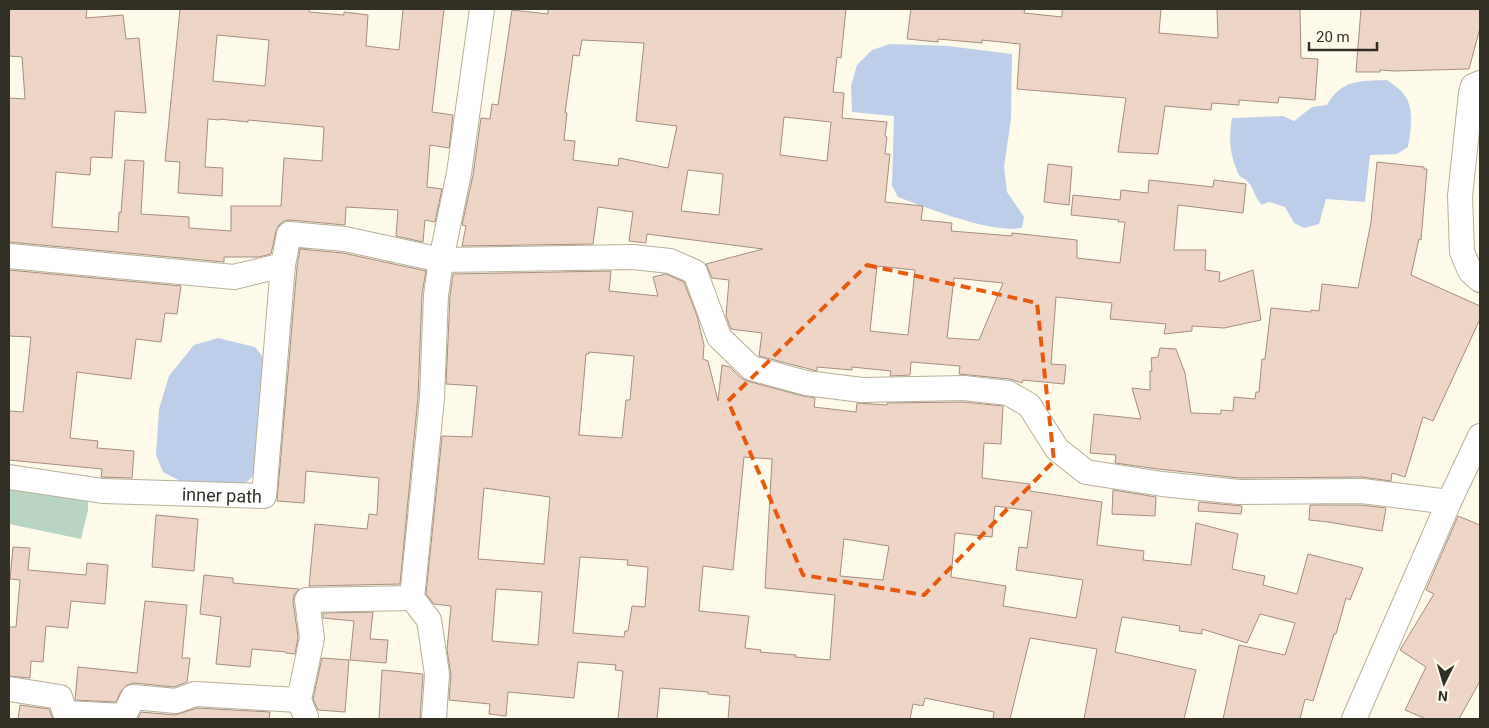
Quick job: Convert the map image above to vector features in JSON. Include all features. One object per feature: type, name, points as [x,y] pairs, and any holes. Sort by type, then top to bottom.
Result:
[{"type":"street","points":[[434,719],[437,674],[429,620],[412,598],[432,398],[436,295],[441,260],[459,174],[482,9]]},
{"type":"street","points":[[1480,83],[1473,86],[1471,93],[1460,196],[1462,252],[1470,271],[1480,280]]},
{"type":"street","points":[[9,256],[234,277],[283,265],[289,234],[345,239],[441,260],[633,257],[670,261],[695,272],[719,337],[751,368],[806,383],[862,390],[964,388],[1008,393],[1029,405],[1057,449],[1086,472],[1162,484],[1239,492],[1362,491],[1450,502]]},
{"type":"street","name":"inner path","points":[[9,477],[103,491],[264,496],[283,265]]},
{"type":"street","points":[[1354,719],[1450,502],[1479,443]]},
{"type":"street","points":[[9,689],[60,697],[64,713],[124,716],[133,698],[176,701],[196,694],[302,709],[312,638],[307,600],[412,598]]},
{"type":"highlighted area","points":[[867,265],[1037,303],[1054,461],[924,595],[803,575],[728,401]]},
{"type":"green space","points":[[9,479],[88,488],[88,510],[81,539],[9,524]]},
{"type":"water","points":[[890,44],[948,46],[1012,54],[1011,119],[1004,167],[1007,192],[1024,217],[1022,228],[1008,229],[977,224],[898,197],[892,186],[894,116],[852,112],[851,86],[857,65],[872,50]]},
{"type":"water","points":[[1387,80],[1403,93],[1409,105],[1411,119],[1408,147],[1397,154],[1370,155],[1365,202],[1326,199],[1319,224],[1304,228],[1294,223],[1285,207],[1269,202],[1262,205],[1247,181],[1238,174],[1230,143],[1232,118],[1283,116],[1294,121],[1312,107],[1327,105],[1339,90],[1345,86],[1360,81]]},
{"type":"water","points":[[218,338],[255,347],[266,361],[255,474],[245,484],[188,485],[163,472],[156,455],[159,409],[169,376],[194,345]]},
{"type":"building","points":[[9,9],[87,9],[86,18],[123,15],[126,39],[139,38],[146,113],[115,111],[112,158],[91,157],[90,175],[56,172],[52,227],[118,232],[125,160],[144,161],[141,214],[189,217],[189,228],[231,231],[231,206],[281,206],[284,158],[322,161],[324,127],[248,120],[248,122],[208,119],[205,167],[223,168],[222,196],[178,193],[180,162],[165,161],[180,9],[309,9],[309,12],[344,15],[344,12],[368,15],[366,46],[399,50],[403,9],[444,9],[432,112],[453,115],[449,148],[430,145],[427,187],[442,189],[435,222],[425,220],[423,242],[396,236],[398,210],[346,207],[345,225],[284,221],[276,231],[271,254],[259,257],[224,257],[224,262],[9,242],[9,98],[25,99],[22,57],[9,56]],"holes":[[[217,35],[269,40],[265,86],[213,81]]]},
{"type":"building","points":[[548,9],[846,9],[841,58],[837,57],[833,92],[844,93],[842,118],[887,122],[885,154],[890,154],[885,202],[923,206],[921,220],[952,223],[951,231],[1012,236],[1012,233],[1077,240],[1077,258],[1120,263],[1125,222],[1071,215],[1073,195],[1120,200],[1121,190],[1148,193],[1149,180],[1213,187],[1214,180],[1246,184],[1243,213],[1178,205],[1174,250],[1206,250],[1205,270],[1220,272],[1219,282],[1253,270],[1261,320],[1224,328],[1192,326],[1192,331],[1164,334],[1166,324],[1110,319],[1112,303],[1056,297],[1051,364],[1066,365],[1064,384],[1023,380],[1022,383],[1010,379],[959,374],[960,366],[911,362],[910,375],[890,376],[891,371],[852,367],[852,370],[817,367],[817,371],[759,356],[762,333],[731,329],[726,316],[729,280],[712,278],[706,264],[763,249],[647,234],[646,243],[629,241],[633,212],[598,207],[593,244],[462,246],[466,226],[462,225],[473,175],[481,118],[490,119],[492,104],[498,105],[512,10],[548,14]],"holes":[[[582,40],[644,43],[636,121],[677,126],[668,168],[619,158],[618,166],[573,160],[575,141],[564,140],[567,113],[565,113],[573,55],[579,56]],[[784,117],[831,122],[827,161],[780,155]],[[688,170],[723,174],[719,215],[681,211]],[[877,266],[915,270],[908,335],[870,331]],[[954,278],[1003,283],[979,340],[947,338]]]},
{"type":"building","points":[[911,9],[1025,9],[1024,13],[1062,17],[1062,9],[1161,9],[1159,33],[1218,38],[1217,9],[1300,9],[1301,58],[1318,59],[1315,100],[1279,97],[1278,103],[1239,100],[1239,105],[1212,103],[1211,110],[1165,106],[1158,154],[1118,152],[1126,98],[1017,89],[1020,44],[982,40],[982,43],[938,39],[938,42],[907,39]]},
{"type":"building","points":[[1361,9],[1480,9],[1480,28],[1469,69],[1356,72]]},
{"type":"building","points":[[1377,162],[1424,167],[1424,169],[1427,169],[1421,240],[1419,239],[1411,275],[1480,306],[1480,319],[1433,421],[1423,417],[1405,477],[1392,473],[1391,481],[1362,477],[1240,478],[1115,463],[1116,455],[1090,453],[1094,414],[1141,419],[1132,388],[1150,390],[1151,358],[1158,357],[1160,348],[1176,349],[1185,373],[1191,413],[1221,414],[1221,410],[1233,411],[1234,397],[1255,399],[1256,392],[1259,392],[1262,359],[1265,359],[1271,308],[1319,311],[1322,284],[1358,288],[1371,222]]},
{"type":"building","points":[[1048,164],[1072,167],[1069,205],[1044,202]]},
{"type":"building","points":[[300,249],[343,253],[426,271],[422,294],[418,397],[400,584],[309,586],[315,524],[367,529],[369,514],[377,515],[379,478],[306,471],[304,503],[277,501]]},
{"type":"building","points":[[9,270],[181,286],[177,314],[165,313],[161,342],[136,339],[131,379],[77,372],[70,438],[98,441],[97,448],[134,451],[132,478],[101,477],[102,469],[9,460],[9,411],[23,412],[31,337],[9,336]]},
{"type":"building","points":[[611,271],[609,291],[658,296],[653,277],[666,274],[684,282],[697,316],[704,345],[703,359],[708,361],[718,401],[722,365],[730,367],[747,381],[815,398],[814,407],[856,412],[857,403],[887,405],[887,403],[963,402],[1003,406],[1001,444],[984,443],[982,478],[1030,484],[1030,491],[1102,502],[1097,545],[1144,551],[1143,560],[1191,565],[1196,523],[1238,534],[1232,569],[1265,576],[1263,585],[1297,594],[1308,554],[1363,568],[1350,600],[1346,598],[1313,701],[1305,699],[1300,719],[1223,719],[1239,645],[1285,655],[1295,623],[1260,614],[1247,643],[1202,629],[1202,634],[1179,631],[1180,626],[1122,617],[1115,652],[1196,670],[1184,719],[1084,719],[1097,649],[1030,638],[1010,719],[993,719],[994,712],[925,698],[923,706],[913,704],[910,719],[728,719],[730,696],[660,688],[657,719],[618,719],[623,671],[615,670],[616,665],[578,662],[574,698],[508,692],[506,716],[489,714],[490,704],[449,700],[451,675],[447,650],[451,606],[434,604],[426,594],[442,436],[472,437],[477,386],[446,384],[450,296],[453,274]],"holes":[[[589,352],[634,356],[630,400],[626,400],[622,438],[579,435],[586,354],[589,354]],[[744,457],[772,459],[765,588],[835,595],[830,660],[795,657],[796,655],[760,652],[761,650],[745,648],[749,616],[699,611],[703,566],[733,570]],[[484,488],[550,497],[544,564],[478,559]],[[995,506],[1032,511],[1027,548],[1019,547],[1016,570],[1083,580],[1076,618],[1003,606],[1006,586],[951,577],[955,533],[992,537]],[[844,539],[889,546],[883,580],[840,576]],[[580,557],[628,560],[627,565],[648,567],[645,607],[632,606],[628,631],[625,631],[624,637],[573,633]],[[496,589],[542,592],[538,645],[492,641]]]},
{"type":"building","points":[[1113,490],[1156,497],[1155,516],[1112,514]]},
{"type":"building","points":[[1199,502],[1242,506],[1241,514],[1198,511]]},
{"type":"building","points":[[1310,505],[1361,505],[1386,508],[1382,531],[1309,520]]},
{"type":"building","points":[[156,515],[198,519],[194,571],[152,567]]},
{"type":"building","points":[[1458,516],[1480,525],[1480,681],[1459,719],[1426,719],[1405,710],[1426,667],[1400,650],[1434,594],[1426,590]]},
{"type":"building","points":[[13,547],[30,548],[28,570],[86,575],[87,563],[108,565],[105,604],[71,601],[68,628],[46,626],[43,662],[31,661],[30,678],[9,676],[9,627],[16,627],[20,580],[10,579]]},
{"type":"building","points":[[204,575],[233,578],[233,583],[299,589],[294,595],[293,601],[298,637],[295,654],[252,649],[250,667],[216,664],[221,617],[200,614]]},
{"type":"building","points":[[145,601],[187,605],[182,658],[190,658],[187,682],[174,687],[134,683],[127,685],[121,691],[116,702],[75,700],[78,667],[137,673]]},
{"type":"building","points":[[373,612],[370,639],[388,640],[386,663],[350,660],[354,621],[323,618],[323,613]]},
{"type":"building","points":[[322,658],[349,660],[345,712],[318,710],[313,699]]},
{"type":"building","points":[[382,670],[423,674],[420,719],[379,719]]},
{"type":"building","points":[[20,705],[49,709],[53,719],[18,719]]},
{"type":"building","points":[[197,708],[270,712],[269,719],[138,719],[141,712],[175,715]]}]
